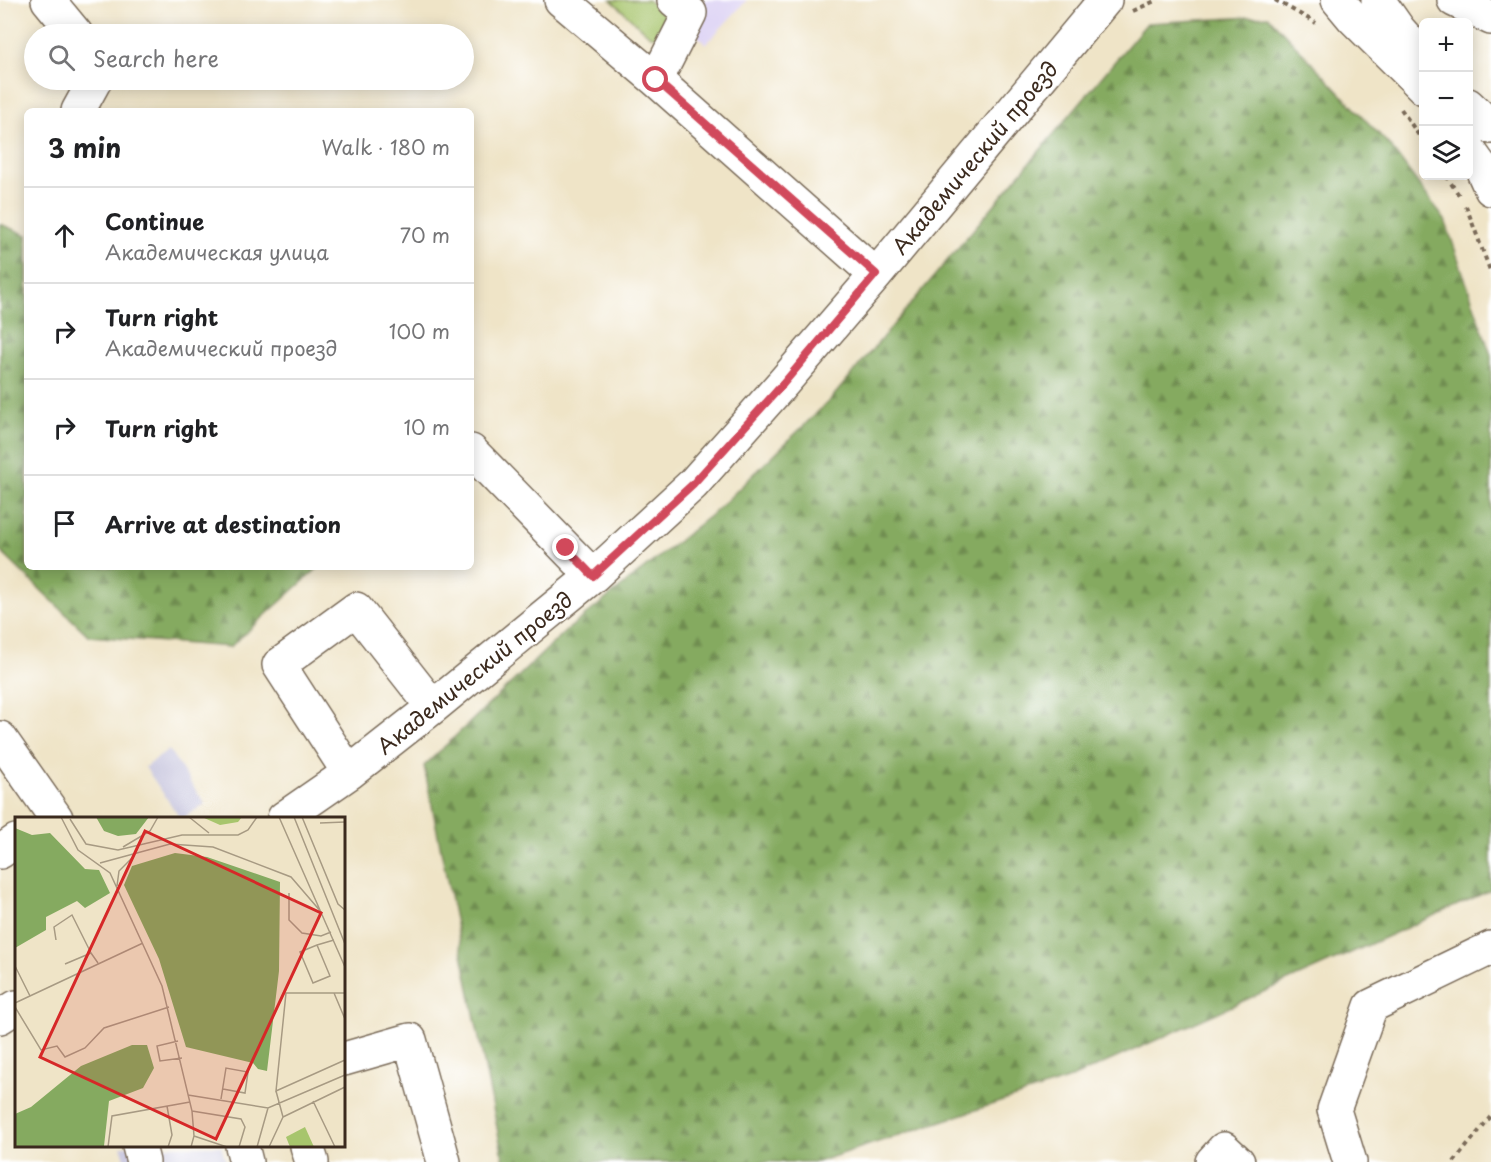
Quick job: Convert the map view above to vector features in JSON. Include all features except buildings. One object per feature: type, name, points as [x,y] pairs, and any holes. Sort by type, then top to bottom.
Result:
[{"type":"street","points":[[48,0],[68,24]]},
{"type":"street","points":[[561,0],[656,80],[876,274]]},
{"type":"street","name":"Академический проезд","points":[[287,817],[349,773],[433,707],[593,576],[693,484],[783,384],[1105,0]]},
{"type":"street","points":[[1454,0],[1491,18]]},
{"type":"street","points":[[656,80],[689,4]]},
{"type":"street","points":[[1349,4],[1399,30],[1419,52]]},
{"type":"street","points":[[1349,4],[1419,62]]},
{"type":"street","points":[[1349,4],[1419,82]]},
{"type":"street","points":[[80,108],[90,90]]},
{"type":"street","points":[[1473,110],[1491,127]]},
{"type":"street","points":[[1473,156],[1491,189]]},
{"type":"street","points":[[474,454],[593,576]]},
{"type":"street","points":[[349,773],[279,665],[356,609],[433,707]]},
{"type":"street","points":[[0,738],[53,817]]},
{"type":"street","points":[[0,852],[15,842]]},
{"type":"street","points":[[1350,1162],[1334,1110],[1371,1005],[1491,948]]},
{"type":"street","points":[[0,1017],[15,1008]]},
{"type":"street","points":[[345,1059],[410,1040],[444,1162]]},
{"type":"street","points":[[139,1147],[143,1162]]},
{"type":"street","points":[[242,1147],[246,1162]]},
{"type":"street","points":[[307,1147],[312,1162]]},
{"type":"street","points":[[1212,1162],[1224,1149],[1238,1162]]},
{"type":"path","points":[[1449,180],[1465,203],[1491,273]]},
{"type":"path","points":[[1454,1162],[1491,1116]]},
{"type":"shaded area","points":[[655,0],[747,0],[706,44]]},
{"type":"shaded area","points":[[169,750],[205,804],[185,817],[179,817],[145,767]]},
{"type":"shaded area","points":[[121,1147],[221,1147],[226,1162],[126,1162]]},
{"type":"green space","points":[[611,0],[648,0],[673,22],[666,36],[650,36]]},
{"type":"green space","points":[[1268,16],[1391,147],[1445,220],[1491,355],[1491,890],[1067,1080],[817,1162],[504,1162],[424,766],[567,630],[716,511],[831,399],[1147,23]]},
{"type":"green space","points":[[0,224],[24,234],[24,570],[316,570],[230,647],[89,636],[0,551]]},
{"type":"route","points":[[566,548],[593,576],[693,484],[783,384],[876,274],[656,80]]}]
